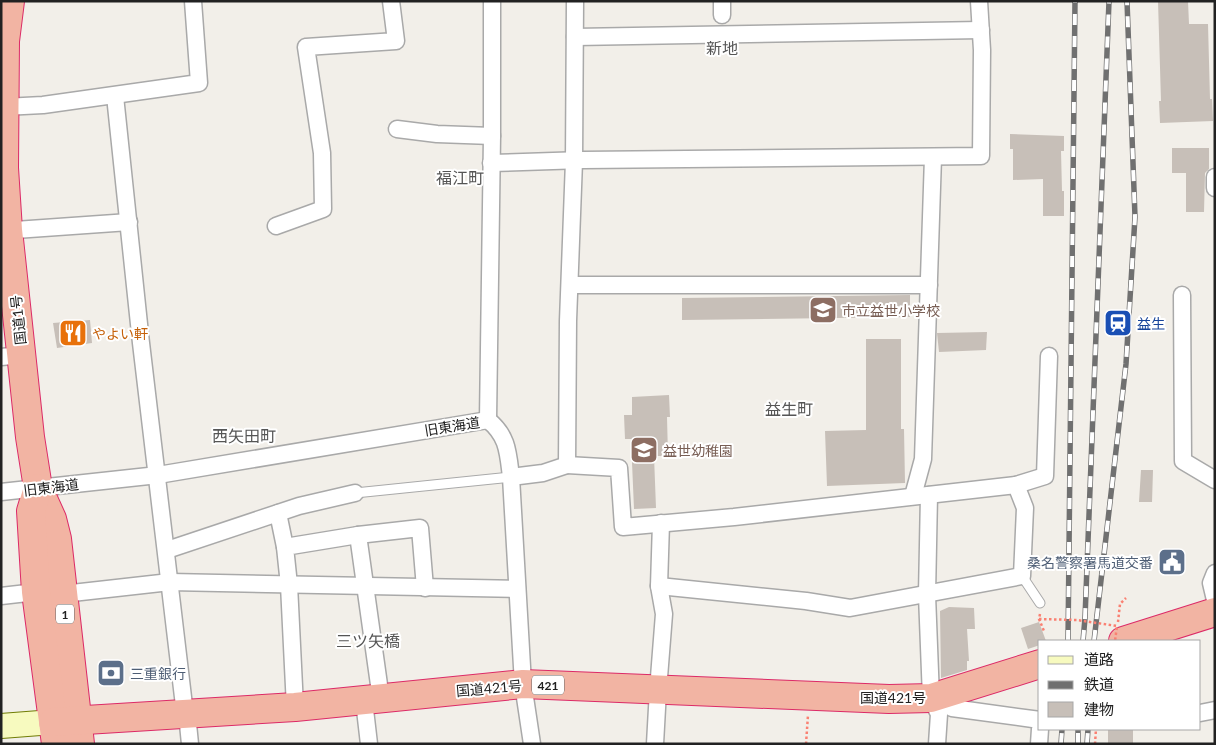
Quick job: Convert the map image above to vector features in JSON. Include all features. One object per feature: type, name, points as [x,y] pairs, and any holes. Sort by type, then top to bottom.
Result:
[{"type":"highway","name":"国道1号","points":[[10,1],[3,41],[4,107],[2,168],[12,356],[30,438],[38,488],[52,519],[57,539],[63,594],[67,733]]},
{"type":"highway","name":"国道1号","points":[[38,488],[31,511],[36,592],[67,733]]},
{"type":"highway","points":[[1122,637],[1215,612]]},
{"type":"highway","name":"国道421号","points":[[67,733],[186,714],[295,707],[523,684],[889,699],[934,697],[1038,665]]},
{"type":"main road","points":[[1,726],[67,733]]},
{"type":"street","points":[[4,107],[43,105],[199,83],[193,1]]},
{"type":"street","points":[[276,226],[323,209],[322,153],[306,47],[396,41],[391,1]]},
{"type":"street","name":"旧東海道","points":[[1,492],[158,475],[488,420],[492,1]]},
{"type":"street","points":[[567,465],[568,320],[571,285],[574,161],[575,1]]},
{"type":"street","points":[[491,162],[982,156],[979,1]]},
{"type":"street","points":[[575,37],[981,30]]},
{"type":"street","points":[[116,96],[166,550],[190,744]]},
{"type":"street","points":[[397,129],[437,134],[492,136]]},
{"type":"street","points":[[933,157],[921,495],[934,697],[939,714],[937,744]]},
{"type":"street","points":[[1215,177],[1215,188]]},
{"type":"street","points":[[5,231],[129,222]]},
{"type":"street","points":[[571,285],[929,285]]},
{"type":"street","points":[[1182,295],[1183,461],[1215,480]]},
{"type":"street","points":[[511,477],[543,473],[567,465],[619,468],[623,527],[734,517],[1016,486],[1045,476],[1049,356]]},
{"type":"street","points":[[488,420],[498,428],[508,448],[523,684],[532,744]]},
{"type":"street","points":[[659,586],[850,608],[1022,576],[1025,508],[1016,486]]},
{"type":"street","points":[[166,550],[299,506],[355,493]]},
{"type":"street","points":[[278,513],[285,547],[289,585],[295,707]]},
{"type":"street","points":[[655,744],[664,614],[659,586],[661,523]]},
{"type":"street","points":[[285,547],[358,535],[420,528],[425,588]]},
{"type":"street","points":[[358,535],[365,586],[373,700],[369,744]]},
{"type":"street","points":[[1215,573],[1211,583],[1215,600]]},
{"type":"street","points":[[63,594],[170,582],[517,589]]},
{"type":"street","points":[[1,596],[36,592]]},
{"type":"street","points":[[934,697],[952,708],[1038,720]]},
{"type":"street","points":[[1201,713],[1215,710]]},
{"type":"street","points":[[1039,744],[1040,730]]},
{"type":"lane","points":[[355,493],[511,477]]},
{"type":"lane","points":[[1022,576],[1040,603]]},
{"type":"path","points":[[1039,619],[1077,620],[1122,637],[1120,604],[1126,598]]},
{"type":"path","points":[[1040,603],[1039,619],[1044,631]]},
{"type":"path","points":[[806,744],[809,708]]},
{"type":"path","points":[[1095,744],[1096,730]]},
{"type":"building","points":[[1158,1],[1188,1],[1189,24],[1208,24],[1210,99],[1212,99],[1213,121],[1160,123]]},
{"type":"building","points":[[1010,134],[1064,136],[1064,151],[1061,151],[1064,216],[1043,216],[1043,179],[1013,180],[1013,149],[1010,149]]},
{"type":"building","points":[[1172,148],[1209,148],[1209,169],[1205,173],[1204,212],[1186,212],[1186,173],[1172,173]]},
{"type":"building","points":[[910,295],[910,317],[682,320],[682,298]]},
{"type":"building","name":"やよい軒","points":[[90,320],[92,343],[57,348],[53,323]]},
{"type":"building","points":[[987,332],[986,350],[939,352],[937,333]]},
{"type":"building","points":[[866,339],[901,339],[901,429],[904,429],[905,483],[827,486],[825,431],[866,430]]},
{"type":"building","points":[[669,395],[670,417],[667,417],[668,456],[654,456],[656,508],[634,509],[631,439],[625,439],[624,415],[632,415],[632,397]]},
{"type":"building","points":[[1141,470],[1153,470],[1152,502],[1139,502]]},
{"type":"building","points":[[949,607],[974,608],[975,629],[967,629],[969,661],[967,661],[967,670],[941,678],[940,611]]},
{"type":"building","points":[[1039,622],[1046,640],[1038,640],[1038,646],[1028,649],[1021,628]]},
{"type":"building","points":[[1108,730],[1133,730],[1133,744],[1108,744]]},
{"type":"railway","points":[[1068,640],[1075,1]]},
{"type":"railway","points":[[1083,640],[1109,1]]},
{"type":"railway","points":[[1094,640],[1126,364],[1135,217],[1127,1]]},
{"type":"railway","points":[[1061,744],[1062,730]]},
{"type":"railway","points":[[1078,730],[1078,744]]},
{"type":"railway","points":[[1087,744],[1088,730]]},
{"type":"place","name":"市立益世小学校","points":[[823,310]]},
{"type":"place","name":"益生","points":[[1118,323]]},
{"type":"place","name":"やよい軒","points":[[73,333]]},
{"type":"place","name":"益世幼稚園","points":[[644,450]]},
{"type":"place","name":"桑名警察署馬道交番","points":[[1172,562]]},
{"type":"place","name":"三重銀行","points":[[111,673]]},
{"type":"district","name":"新地","points":[[722,47]]},
{"type":"district","name":"福江町","points":[[460,177]]},
{"type":"district","name":"益生町","points":[[789,408]]},
{"type":"district","name":"西矢田町","points":[[244,435]]},
{"type":"district","name":"三ツ矢橋","points":[[368,640]]}]
